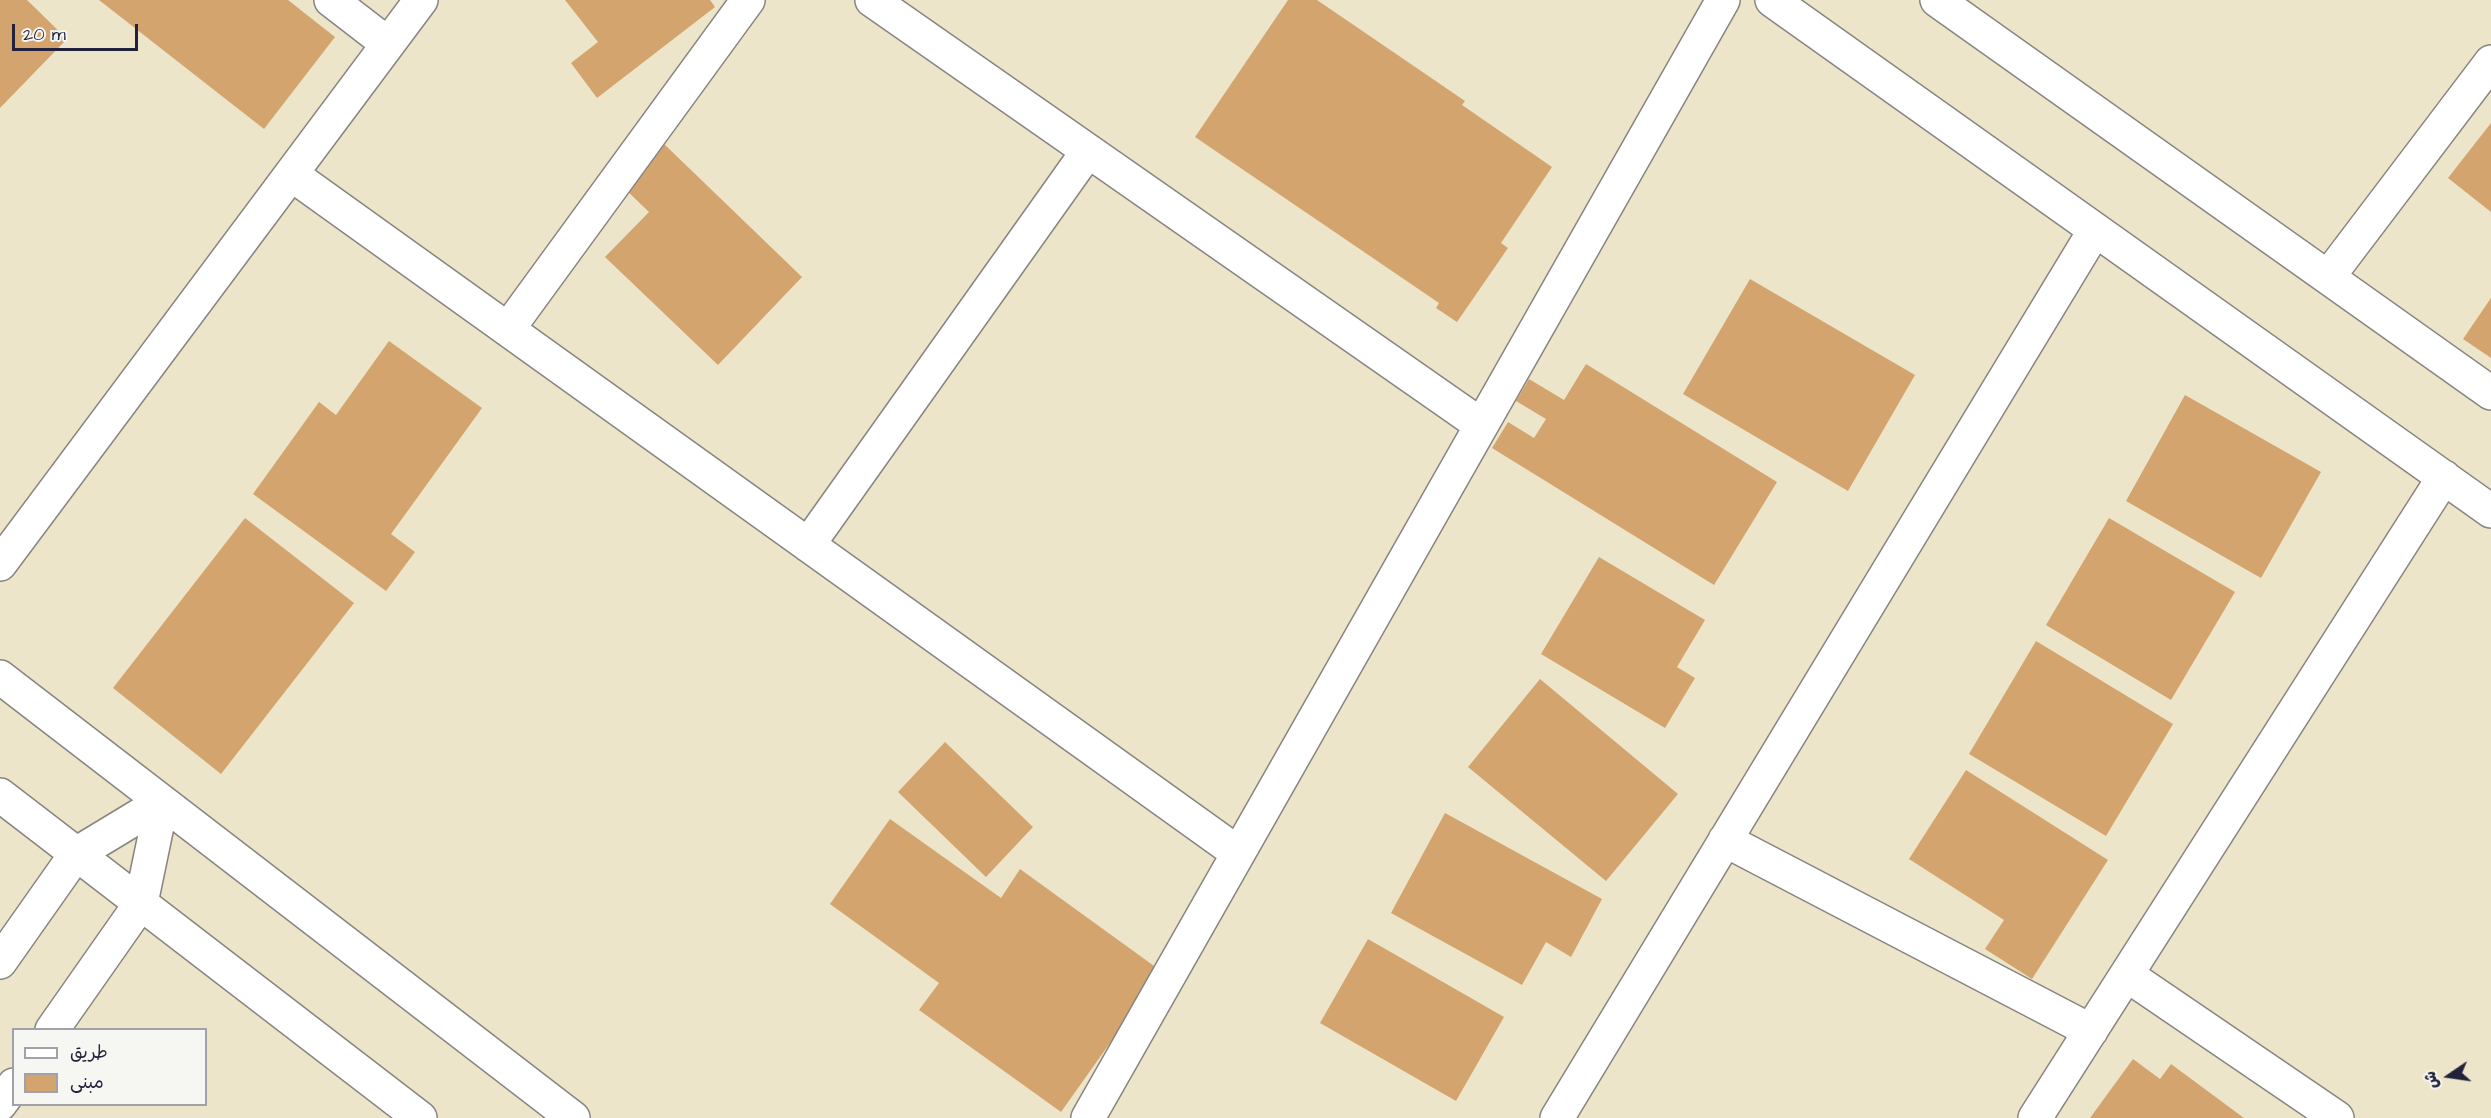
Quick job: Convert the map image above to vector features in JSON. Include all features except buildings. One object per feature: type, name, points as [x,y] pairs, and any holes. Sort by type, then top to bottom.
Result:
[{"type":"street","points":[[331,0],[388,44]]},
{"type":"street","points":[[0,564],[421,0]]},
{"type":"street","points":[[508,329],[748,0]]},
{"type":"street","points":[[872,0],[1481,425]]},
{"type":"street","points":[[1088,1118],[1723,0]]},
{"type":"street","points":[[1772,0],[2491,511]]},
{"type":"street","points":[[1937,0],[2491,393]]},
{"type":"street","points":[[2328,277],[2491,62]]},
{"type":"street","points":[[808,545],[1088,151]]},
{"type":"street","points":[[291,174],[1238,853]]},
{"type":"street","points":[[1557,1118],[2095,230]]},
{"type":"street","points":[[2035,1118],[2444,477]]},
{"type":"street","points":[[0,677],[573,1118]]},
{"type":"street","points":[[0,795],[420,1118]]},
{"type":"street","points":[[0,962],[76,854],[162,802]]},
{"type":"street","points":[[53,1028],[141,903],[162,802]]},
{"type":"street","points":[[1725,840],[2091,1031]]},
{"type":"street","points":[[2127,975],[2337,1118]]},
{"type":"street","points":[[0,1104],[12,1088]]}]
